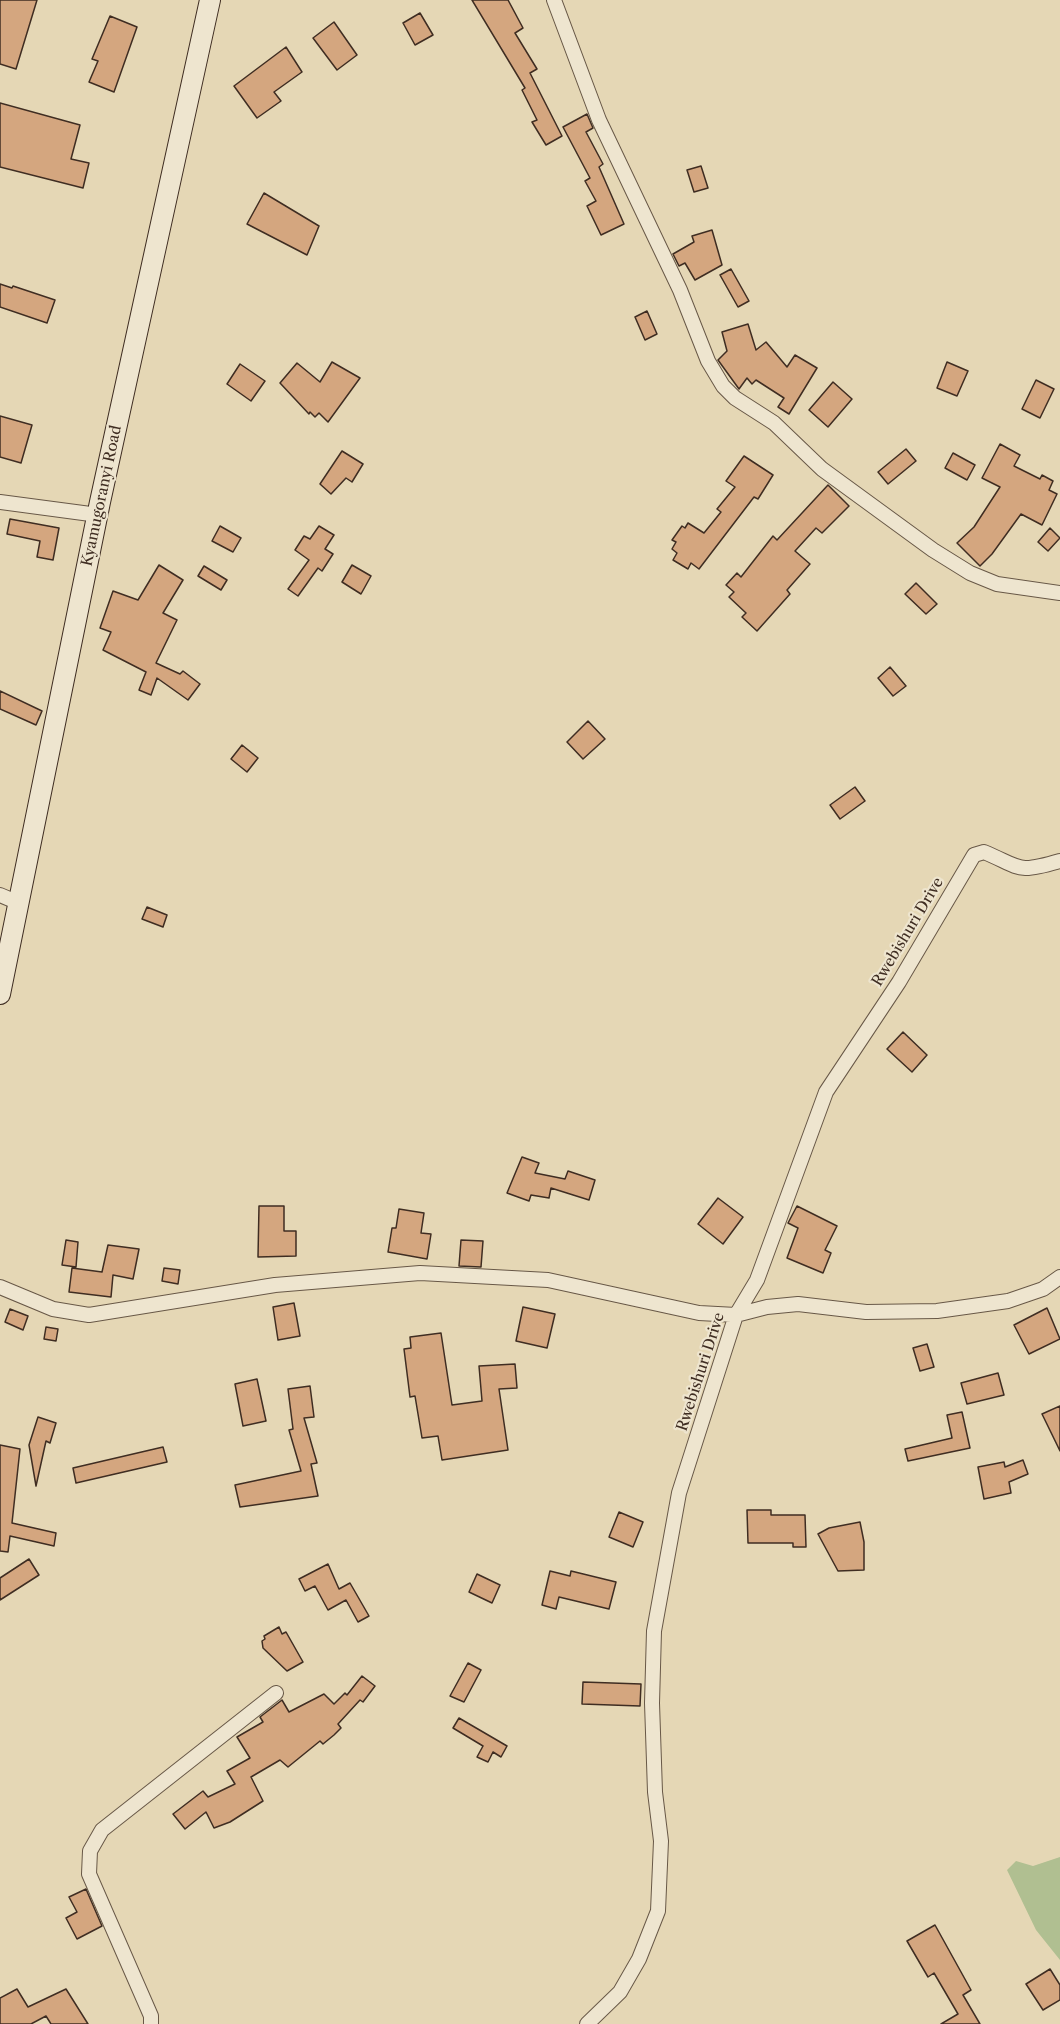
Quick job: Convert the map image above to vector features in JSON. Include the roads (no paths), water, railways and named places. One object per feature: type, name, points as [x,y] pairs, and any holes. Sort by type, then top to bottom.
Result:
[{"type":"street","name":"Kyamugoranyi Road","points":[[0,994],[98,515],[210,0]]},
{"type":"street","points":[[554,0],[599,120],[680,290],[708,361],[723,386],[735,398],[774,423],[822,469],[960,567],[997,584],[1028,591],[1060,592]]},
{"type":"street","points":[[0,502],[98,515]]},
{"type":"street","name":"Rwebishuri Drive","points":[[587,2024],[620,1992],[639,1959],[658,1911],[661,1841],[655,1792],[652,1703],[654,1631],[679,1492],[736,1315],[757,1280],[826,1092],[899,982],[974,855],[984,852],[1003,863],[1024,869],[1060,861]]},
{"type":"street","points":[[0,895],[20,903]]},
{"type":"street","points":[[0,1287],[53,1309],[89,1315],[275,1285],[420,1273],[548,1280],[699,1313],[736,1315],[767,1307],[798,1304],[866,1312],[946,1310],[1008,1301],[1043,1288],[1060,1277]]},
{"type":"street","points":[[152,2024],[151,2016],[89,1874],[90,1851],[102,1830],[276,1693]]}]
